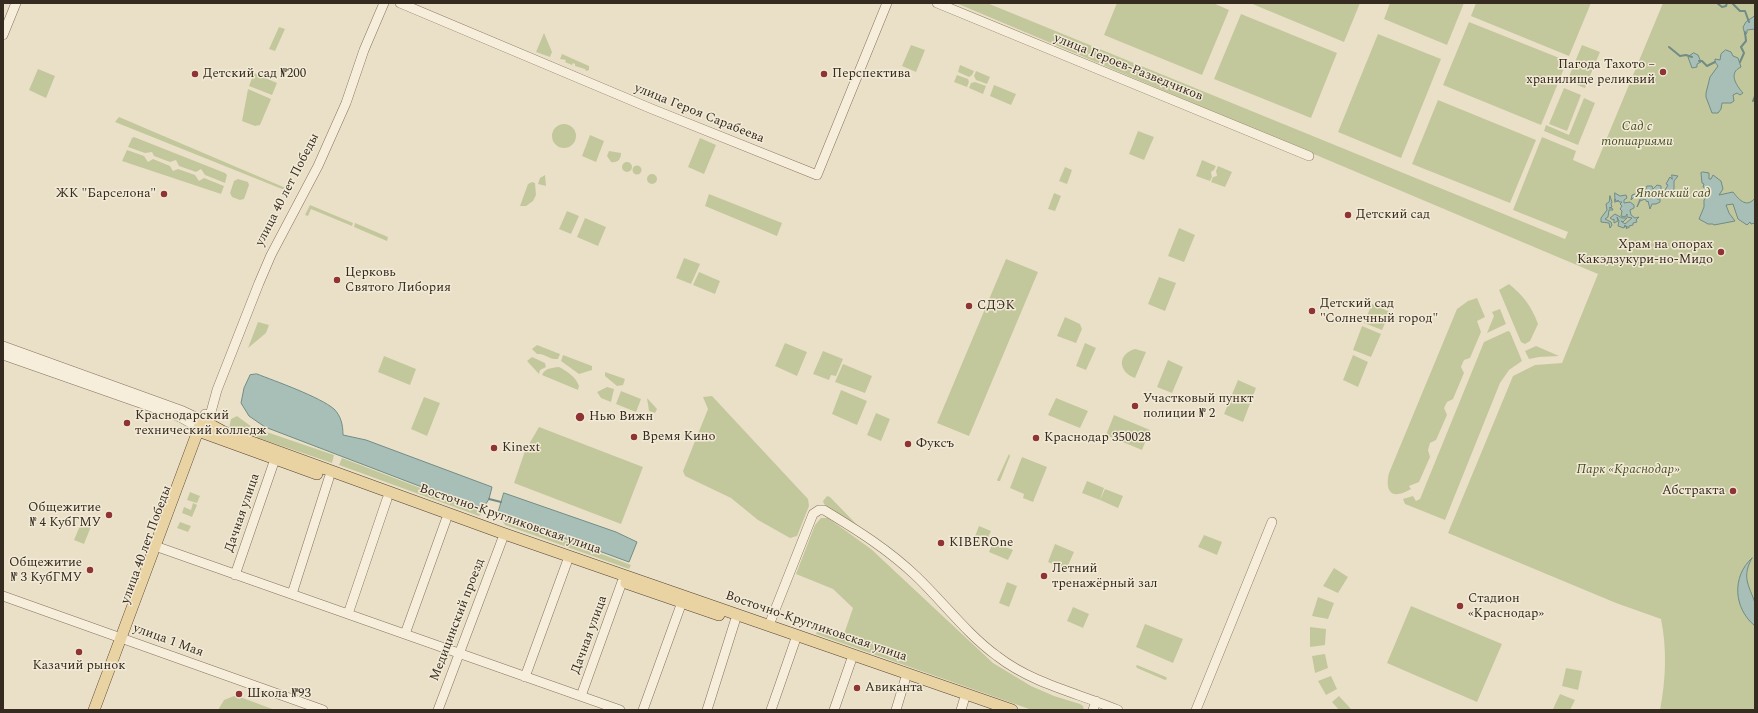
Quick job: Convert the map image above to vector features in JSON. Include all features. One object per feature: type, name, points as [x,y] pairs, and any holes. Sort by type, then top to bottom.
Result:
[{"type":"main road","name":"Восточно-Кругликовская улица","points":[[203,426],[275,459],[502,540],[905,680],[963,705],[992,710]]},
{"type":"main road","name":"Восточно-Кругликовская улица","points":[[203,426],[250,441],[491,529],[1012,710]]},
{"type":"main road","name":"улица 40 лет Победы","points":[[158,548],[164,522],[203,426]]},
{"type":"main road","name":"улица 40 лет Победы","points":[[158,548],[203,426]]},
{"type":"main road","points":[[94,710],[124,639],[158,548]]},
{"type":"main road","points":[[101,710],[124,639]]},
{"type":"street","points":[[3,35],[16,3]]},
{"type":"street","name":"улица 40 лет Победы","points":[[203,426],[261,278],[303,192],[318,166],[346,103],[364,50],[384,3]]},
{"type":"street","name":"улица Героя Сарабеева","points":[[400,3],[652,110],[817,175],[887,3]]},
{"type":"street","name":"улица Героев-Разведчиков","points":[[937,3],[1309,156]]},
{"type":"street","name":"Восточно-Кругликовская улица","points":[[3,346],[183,412],[203,426]]},
{"type":"street","name":"Восточно-Кругликовская улица","points":[[3,354],[203,426]]},
{"type":"street","name":"Дачная улица","points":[[235,575],[275,459]]},
{"type":"street","points":[[292,594],[329,478]]},
{"type":"street","points":[[348,614],[387,499]]},
{"type":"street","points":[[768,625],[814,514],[819,510],[824,510],[879,544],[917,578],[997,657],[1053,687],[1118,710]]},
{"type":"street","points":[[405,634],[446,520]]},
{"type":"street","points":[[1196,710],[1272,522]]},
{"type":"street","name":"Медицинский проезд","points":[[438,710],[502,540]]},
{"type":"street","points":[[158,548],[620,710]]},
{"type":"street","points":[[525,677],[567,562]]},
{"type":"street","name":"Дачная улица","points":[[581,696],[622,582]]},
{"type":"street","name":"улица 1 Мая","points":[[3,596],[323,710]]},
{"type":"street","points":[[643,710],[682,602]]},
{"type":"street","points":[[707,710],[735,621]]},
{"type":"street","points":[[771,710],[795,641]]},
{"type":"street","points":[[834,710],[851,661]]},
{"type":"street","points":[[896,710],[905,680]]},
{"type":"street","points":[[1092,710],[1096,701]]},
{"type":"green space","name":"Парк «Краснодар»","points":[[956,3],[987,3],[1565,239],[1568,232],[1513,210],[1542,137],[1576,151],[1573,160],[1594,169],[1663,3],[1755,3],[1755,710],[1660,710],[1664,687],[1665,664],[1661,619],[1616,603],[1448,533],[1513,376],[1535,365],[1562,363],[1598,274]]},
{"type":"green space","points":[[1117,3],[1213,3],[1229,10],[1202,75],[1104,35]]},
{"type":"green space","points":[[1250,3],[1360,3],[1344,42]]},
{"type":"green space","points":[[1390,3],[1464,3],[1447,45],[1384,19]]},
{"type":"green space","points":[[1476,3],[1591,3],[1569,56],[1471,16]]},
{"type":"green space","points":[[1241,14],[1337,53],[1311,118],[1214,79]]},
{"type":"green space","points":[[1469,22],[1567,61],[1541,125],[1443,85]]},
{"type":"green space","points":[[279,27],[285,29],[275,51],[269,49]]},
{"type":"green space","points":[[544,33],[552,52],[550,57],[536,52]]},
{"type":"green space","points":[[1378,34],[1441,59],[1401,158],[1338,132]]},
{"type":"green space","points":[[911,45],[925,50],[916,72],[902,66]]},
{"type":"green space","points":[[1582,45],[1600,52],[1585,88],[1567,81]]},
{"type":"green space","points":[[562,54],[589,66],[589,70],[586,71],[585,69],[575,66],[573,63],[572,65],[565,62],[566,60],[560,59]]},
{"type":"green space","points":[[960,65],[974,71],[972,75],[969,77],[958,72]]},
{"type":"green space","points":[[38,69],[55,76],[46,98],[29,90]]},
{"type":"green space","points":[[976,71],[990,77],[987,84],[976,80],[974,76]]},
{"type":"green space","points":[[254,73],[277,83],[272,95],[249,86]]},
{"type":"green space","points":[[957,75],[968,79],[969,82],[967,87],[954,82]]},
{"type":"green space","points":[[975,82],[986,86],[983,94],[969,88],[971,83]]},
{"type":"green space","points":[[994,85],[1016,94],[1011,105],[990,96]]},
{"type":"green space","points":[[1564,88],[1581,95],[1567,131],[1549,124]]},
{"type":"green space","points":[[248,89],[271,99],[260,125],[255,126],[242,121]]},
{"type":"green space","points":[[1584,98],[1595,103],[1578,145],[1544,131],[1546,125],[1569,135]]},
{"type":"green space","points":[[1438,100],[1536,140],[1510,203],[1412,164]]},
{"type":"green space","points":[[119,117],[288,189],[287,191],[115,122]]},
{"type":"green space","points":[[564,124],[573,127],[576,136],[573,145],[564,148],[555,145],[552,136],[555,127]]},
{"type":"green space","points":[[1138,131],[1154,137],[1144,160],[1129,154]]},
{"type":"green space","points":[[590,135],[604,141],[596,162],[582,156]]},
{"type":"green space","points":[[134,137],[225,173],[227,175],[225,183],[205,175],[201,169],[196,172],[179,166],[176,160],[170,162],[154,156],[152,152],[145,153],[128,147],[132,138]]},
{"type":"green space","points":[[700,138],[716,145],[704,174],[688,167]]},
{"type":"green space","points":[[127,150],[144,156],[148,162],[153,159],[170,166],[173,171],[178,169],[195,175],[199,181],[204,178],[224,186],[221,194],[122,161]]},
{"type":"green space","points":[[609,151],[621,153],[620,158],[615,162],[611,162],[607,156]]},
{"type":"green space","points":[[1202,160],[1216,166],[1211,172],[1212,177],[1210,181],[1196,176]]},
{"type":"green space","points":[[625,162],[629,162],[631,163],[631,171],[625,172],[622,169],[622,165]]},
{"type":"green space","points":[[635,166],[639,166],[641,170],[639,174],[635,174],[633,172],[633,168]]},
{"type":"green space","points":[[1218,166],[1232,172],[1225,187],[1211,182],[1213,177],[1217,176],[1216,171]]},
{"type":"green space","points":[[1065,167],[1072,170],[1067,184],[1059,181]]},
{"type":"green space","points":[[650,174],[654,174],[656,175],[656,183],[650,184],[647,181],[647,177]]},
{"type":"green space","points":[[545,175],[546,186],[538,184],[540,178]]},
{"type":"green space","points":[[238,179],[248,182],[249,185],[244,199],[240,200],[232,197],[230,193],[234,181]]},
{"type":"green space","points":[[532,182],[535,183],[536,195],[533,201],[526,206],[520,206],[528,184]]},
{"type":"green space","points":[[1054,193],[1061,196],[1055,211],[1048,209]]},
{"type":"green space","points":[[709,194],[782,223],[777,236],[705,206]]},
{"type":"green space","points":[[310,205],[353,223],[352,226],[311,209],[308,216],[305,215]]},
{"type":"green space","points":[[567,211],[579,216],[571,234],[559,229]]},
{"type":"green space","points":[[585,218],[606,227],[598,246],[577,237]]},
{"type":"green space","points":[[355,223],[388,237],[387,241],[354,227]]},
{"type":"green space","points":[[1179,228],[1195,235],[1184,262],[1168,256]]},
{"type":"green space","points":[[684,258],[700,264],[691,284],[676,278]]},
{"type":"green space","points":[[1006,259],[1038,272],[969,436],[937,423]]},
{"type":"green space","points":[[699,272],[720,281],[715,294],[693,285]]},
{"type":"green space","points":[[1159,277],[1176,283],[1165,311],[1148,304]]},
{"type":"green space","points":[[1509,284],[1519,292],[1533,312],[1538,324],[1530,341],[1525,344],[1521,342],[1499,290]]},
{"type":"green space","points":[[1477,298],[1485,317],[1477,321],[1481,332],[1470,358],[1464,360],[1461,367],[1464,373],[1453,399],[1447,402],[1444,408],[1447,415],[1436,440],[1430,443],[1428,450],[1430,457],[1419,482],[1409,486],[1411,489],[1400,494],[1391,493],[1388,487],[1389,473],[1457,309],[1468,301]]},
{"type":"green space","points":[[1372,304],[1390,312],[1382,330],[1364,323]]},
{"type":"green space","points":[[1500,309],[1506,324],[1487,333],[1494,316],[1492,312]]},
{"type":"green space","points":[[1065,317],[1080,324],[1082,329],[1076,343],[1057,336]]},
{"type":"green space","points":[[258,322],[269,325],[266,333],[248,348]]},
{"type":"green space","points":[[1362,326],[1381,334],[1371,357],[1353,350]]},
{"type":"green space","points":[[1508,331],[1510,332],[1522,361],[1509,370],[1500,383],[1445,520],[1405,504],[1403,499],[1413,496],[1416,501],[1420,499],[1484,342]]},
{"type":"green space","points":[[785,343],[807,352],[797,376],[775,366]]},
{"type":"green space","points":[[1085,343],[1096,348],[1086,370],[1076,366]]},
{"type":"green space","points":[[537,345],[560,354],[558,359],[537,354],[532,349]]},
{"type":"green space","points":[[1536,346],[1559,356],[1529,359],[1525,351]]},
{"type":"green space","points":[[1135,349],[1146,352],[1135,378],[1125,372],[1122,363],[1125,355],[1129,351]]},
{"type":"green space","points":[[823,351],[843,359],[836,376],[831,375],[829,380],[813,374]]},
{"type":"green space","points":[[563,355],[592,366],[592,370],[579,374],[561,361]]},
{"type":"green space","points":[[1353,355],[1368,362],[1358,387],[1343,380]]},
{"type":"green space","points":[[384,356],[416,369],[410,385],[378,372]]},
{"type":"green space","points":[[532,357],[545,363],[546,367],[540,370],[539,374],[527,361]]},
{"type":"green space","points":[[1168,360],[1183,367],[1172,393],[1157,387]]},
{"type":"green space","points":[[843,364],[872,376],[865,393],[835,382]]},
{"type":"green space","points":[[559,367],[568,372],[576,380],[579,386],[578,390],[542,375],[551,368]]},
{"type":"green space","points":[[605,372],[625,379],[623,385],[617,386],[605,376]]},
{"type":"green space","points":[[1238,380],[1256,388],[1243,422],[1224,414]]},
{"type":"green space","points":[[607,387],[614,389],[611,402],[601,398],[597,392]]},
{"type":"green space","points":[[841,390],[867,401],[857,425],[832,414]]},
{"type":"green space","points":[[621,391],[641,399],[636,412],[616,404]]},
{"type":"green space","points":[[712,396],[808,499],[809,506],[797,536],[790,538],[758,520],[731,498],[685,476],[683,471],[708,409],[703,397]]},
{"type":"green space","points":[[424,397],[440,403],[427,436],[411,429]]},
{"type":"green space","points":[[647,398],[657,409],[655,413],[649,411]]},
{"type":"green space","points":[[1056,398],[1088,411],[1080,428],[1048,415]]},
{"type":"green space","points":[[876,413],[890,419],[881,441],[867,435]]},
{"type":"green space","points":[[1114,415],[1150,430],[1142,450],[1106,435]]},
{"type":"green space","points":[[237,416],[252,427],[334,455],[332,463],[229,428],[231,419]]},
{"type":"green space","points":[[539,427],[643,467],[621,524],[514,483],[525,451]]},
{"type":"green space","points":[[1009,454],[1010,456],[1000,481],[998,481],[997,480]]},
{"type":"green space","points":[[1022,457],[1047,467],[1033,502],[1023,498],[1024,494],[1010,488]]},
{"type":"green space","points":[[342,458],[483,512],[479,516],[339,465]]},
{"type":"green space","points":[[1087,481],[1104,488],[1100,500],[1082,493]]},
{"type":"green space","points":[[1105,489],[1123,496],[1118,508],[1100,500]]},
{"type":"green space","points":[[190,492],[200,496],[197,503],[187,500]]},
{"type":"green space","points":[[827,496],[830,497],[860,528],[858,529],[824,504],[823,501]]},
{"type":"green space","points":[[193,503],[197,505],[192,517],[182,513],[184,507],[191,510]]},
{"type":"green space","points":[[499,516],[631,565],[629,569],[505,525]]},
{"type":"green space","points":[[821,518],[828,518],[871,549],[993,663],[1031,686],[1054,696],[1080,704],[1083,706],[1084,710],[1032,710],[816,634],[819,626],[844,634],[853,608],[833,589],[796,574],[815,525]]},
{"type":"green space","points":[[82,521],[92,524],[84,544],[74,540]]},
{"type":"green space","points":[[180,522],[191,526],[188,532],[177,528]]},
{"type":"green space","points":[[979,526],[991,531],[983,548],[972,544]]},
{"type":"green space","points":[[1204,535],[1222,542],[1217,555],[1198,547]]},
{"type":"green space","points":[[993,542],[1013,550],[1008,560],[989,552]]},
{"type":"green space","points":[[1055,544],[1074,552],[1066,570],[1048,562]]},
{"type":"green space","points":[[1334,568],[1348,577],[1338,593],[1323,586]]},
{"type":"green space","points":[[1007,582],[1017,586],[1009,607],[999,603]]},
{"type":"green space","points":[[1318,597],[1334,603],[1328,619],[1312,616]]},
{"type":"green space","points":[[1411,606],[1502,644],[1477,702],[1387,663]]},
{"type":"green space","points":[[1073,607],[1089,614],[1083,628],[1067,621]]},
{"type":"green space","points":[[1145,624],[1183,639],[1173,663],[1136,647]]},
{"type":"green space","points":[[1310,627],[1326,629],[1325,645],[1310,647]]},
{"type":"green space","points":[[1325,654],[1328,668],[1315,673],[1312,656]]},
{"type":"green space","points":[[1137,665],[1166,677],[1167,679],[1165,680],[1137,668]]},
{"type":"green space","points":[[1566,668],[1582,671],[1578,690],[1562,686]]},
{"type":"green space","points":[[1331,676],[1337,689],[1326,695],[1318,681]]},
{"type":"green space","points":[[1560,694],[1575,700],[1570,710],[1553,709]]},
{"type":"green space","points":[[234,696],[275,710],[218,710],[224,700]]},
{"type":"green space","points":[[1339,696],[1351,709],[1339,710],[1332,702]]},
{"type":"water","points":[[1755,16],[1755,29],[1747,30],[1745,35],[1743,27],[1746,22]]},
{"type":"water","points":[[1726,50],[1738,58],[1741,67],[1735,72],[1734,79],[1743,93],[1740,95],[1737,93],[1733,95],[1734,101],[1731,103],[1722,103],[1721,109],[1718,113],[1712,113],[1706,93],[1710,77],[1718,66],[1715,59],[1720,60],[1721,54]]},
{"type":"water","points":[[1694,53],[1698,55],[1701,62],[1697,64],[1697,67],[1692,68],[1688,57]]},
{"type":"water","points":[[1701,173],[1709,173],[1709,179],[1711,179],[1713,175],[1721,181],[1723,189],[1719,195],[1733,192],[1738,198],[1746,203],[1749,203],[1755,198],[1755,223],[1751,224],[1750,222],[1747,225],[1738,219],[1733,204],[1726,205],[1729,213],[1735,221],[1714,225],[1708,224],[1699,219],[1704,207],[1704,200],[1709,194],[1708,190],[1703,187],[1704,184],[1702,183]]},
{"type":"water","points":[[1672,175],[1678,176],[1674,181],[1674,192],[1669,192],[1663,197],[1662,192],[1660,191],[1656,195],[1659,197],[1657,199],[1660,199],[1660,202],[1652,204],[1650,209],[1648,201],[1647,202],[1645,199],[1640,201],[1637,207],[1640,199],[1646,197],[1645,193],[1641,193],[1631,200],[1632,195],[1635,194],[1636,196],[1638,193],[1645,191],[1647,186],[1652,186],[1653,189],[1657,185],[1661,186],[1661,191],[1664,192],[1670,177],[1672,179]]},
{"type":"water","points":[[1615,193],[1620,196],[1626,195],[1627,198],[1624,200],[1624,203],[1630,202],[1634,205],[1634,208],[1630,210],[1631,215],[1635,218],[1639,217],[1636,220],[1637,222],[1629,226],[1629,228],[1626,226],[1627,229],[1625,225],[1624,228],[1618,226],[1619,221],[1617,217],[1618,221],[1614,223],[1614,219],[1613,220],[1610,218],[1615,214],[1622,218],[1627,218],[1623,222],[1621,221],[1625,224],[1632,218],[1627,217],[1627,214],[1625,217],[1621,216],[1622,211],[1620,209],[1622,206],[1620,204],[1622,202],[1619,202],[1618,200],[1617,202],[1615,199]]},
{"type":"water","points":[[1610,196],[1612,207],[1609,208],[1612,208],[1613,210],[1609,210],[1608,217],[1605,219],[1611,222],[1612,225],[1610,228],[1609,223],[1601,222],[1601,218],[1607,210],[1606,204],[1609,202]]},
{"type":"water","points":[[257,374],[308,394],[327,404],[334,409],[338,415],[343,428],[343,435],[366,440],[492,487],[489,499],[482,510],[265,427],[249,416],[241,403],[244,388],[250,375]]},
{"type":"water","points":[[504,493],[616,532],[637,542],[629,562],[498,514]]},
{"type":"water","points":[[1752,558],[1747,570],[1747,580],[1754,600],[1756,613],[1755,626],[1743,611],[1739,602],[1738,593],[1738,583],[1741,574],[1745,566]]},
{"type":"waterway","points":[[1717,3],[1722,7],[1726,6],[1727,3]]},
{"type":"waterway","points":[[1732,3],[1740,11],[1745,11],[1749,22]]},
{"type":"waterway","points":[[1740,62],[1744,53],[1741,47],[1746,41],[1745,32]]},
{"type":"waterway","points":[[1669,47],[1680,56],[1686,55],[1692,57]]},
{"type":"waterway","points":[[1699,61],[1702,61],[1707,66],[1715,62]]},
{"type":"waterway","points":[[1753,101],[1755,96]]},
{"type":"waterway","points":[[489,499],[501,502]]},
{"type":"place","name":"Пагода Тахото – хранилище реликвий","points":[[1663,72]]},
{"type":"place","name":"Детский сад №200","points":[[195,74]]},
{"type":"place","name":"Перспектива","points":[[824,74]]},
{"type":"place","name":"ЖК \"Барселона\"","points":[[164,194]]},
{"type":"place","name":"Детский сад","points":[[1348,215]]},
{"type":"place","name":"Храм на опорах Какэдзукури-но-Мидо","points":[[1721,252]]},
{"type":"place","name":"Церковь Святого Либория","points":[[337,280]]},
{"type":"place","name":"СДЭК","points":[[969,306]]},
{"type":"place","name":"Детский сад \"Солнечный город\"","points":[[1312,311]]},
{"type":"place","name":"Участковый пункт полиции № 2","points":[[1135,406]]},
{"type":"place","name":"Нью Вижн","points":[[580,417]]},
{"type":"place","name":"Краснодарский технический колледж","points":[[127,423]]},
{"type":"place","name":"Время Кино","points":[[634,437]]},
{"type":"place","name":"Краснодар 350028","points":[[1036,438]]},
{"type":"place","name":"Фуксъ","points":[[908,444]]},
{"type":"place","name":"Kinext","points":[[494,448]]},
{"type":"place","name":"Абстракта","points":[[1733,491]]},
{"type":"place","name":"Общежитие № 4 КубГМУ","points":[[109,515]]},
{"type":"place","name":"KIBEROne","points":[[941,543]]},
{"type":"place","name":"Общежитие № 3 КубГМУ","points":[[90,570]]},
{"type":"place","name":"Летний тренажёрный зал","points":[[1044,576]]},
{"type":"place","name":"Стадион «Краснодар»","points":[[1460,606]]},
{"type":"place","name":"Казачий рынок","points":[[79,652]]},
{"type":"place","name":"Авиканта","points":[[857,688]]},
{"type":"place","name":"Школа №93","points":[[239,694]]},
{"type":"park label","name":"Сад с топиариями","points":[[1637,134]]},
{"type":"park label","name":"Японский сад","points":[[1673,194]]}]
